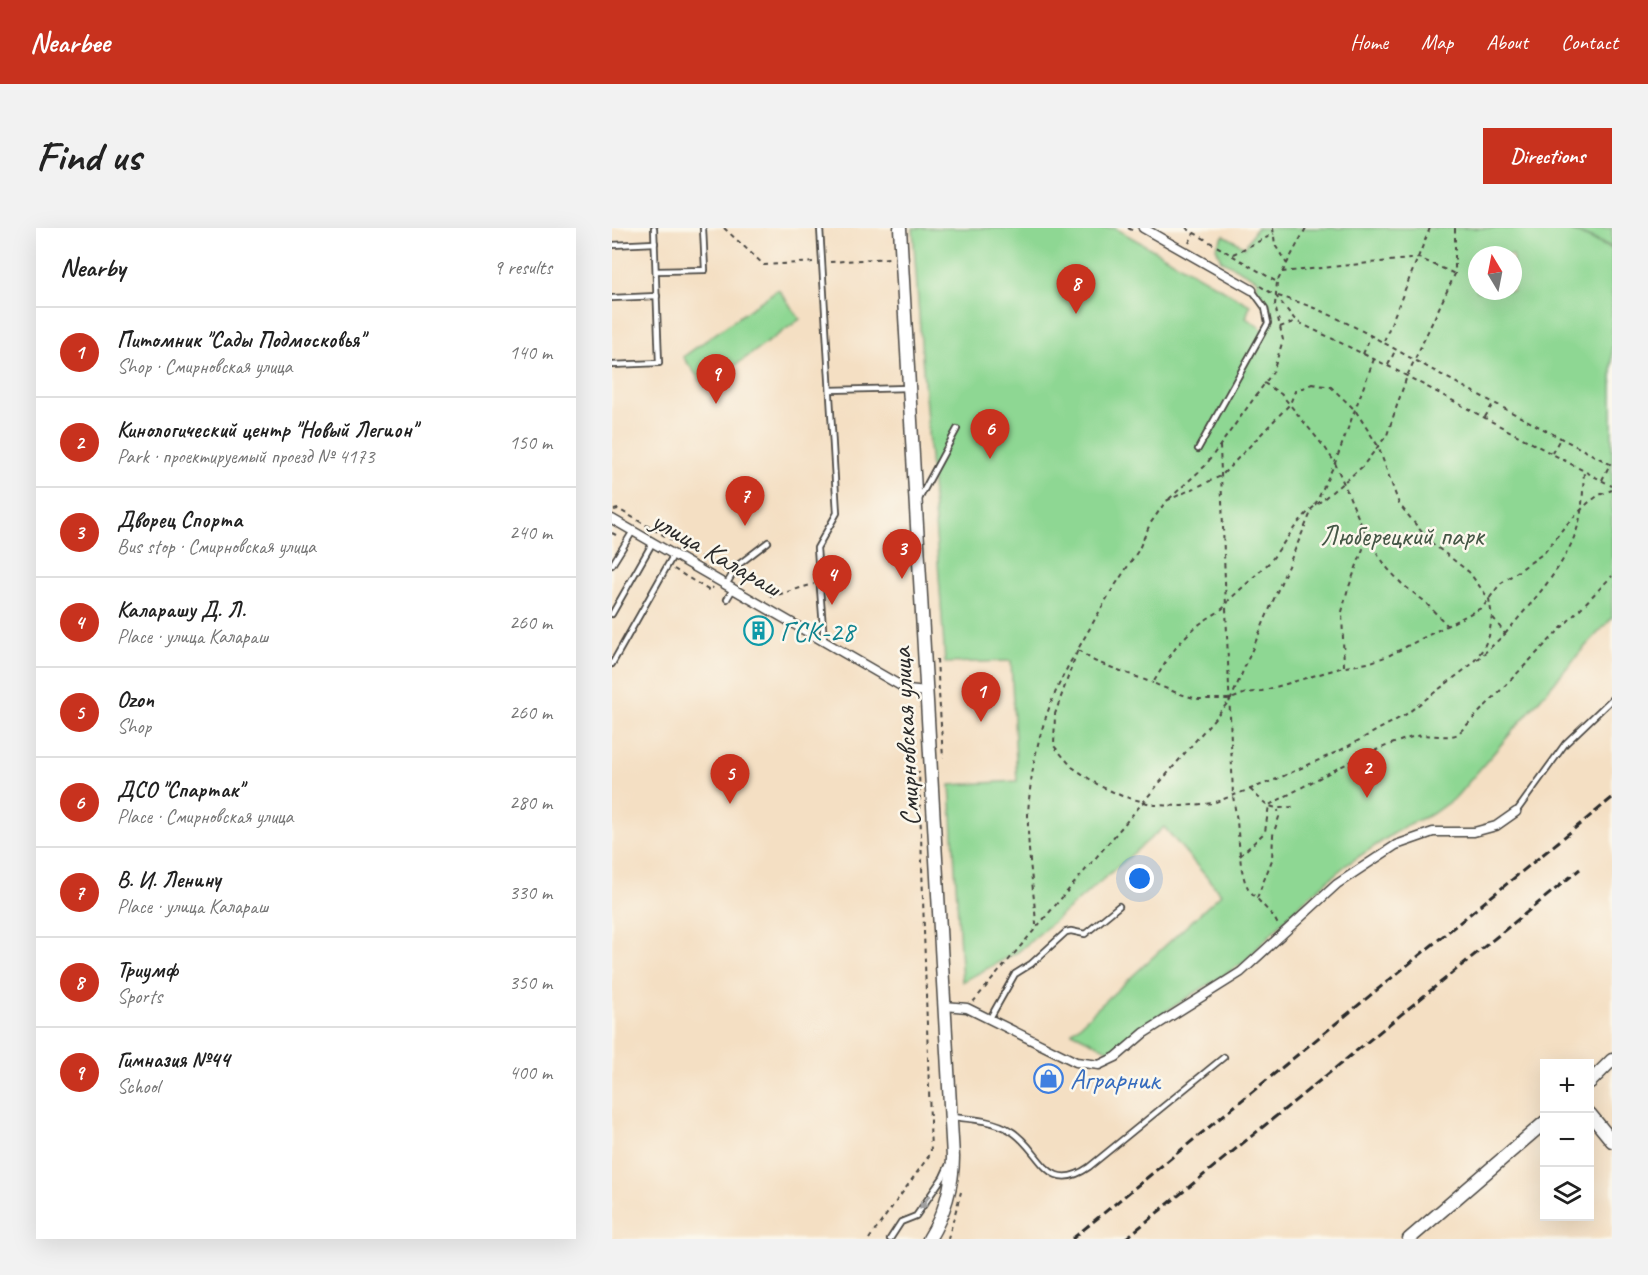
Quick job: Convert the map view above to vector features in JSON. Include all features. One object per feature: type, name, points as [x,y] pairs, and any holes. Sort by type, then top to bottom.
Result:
[{"type":"main road","name":"Смирновская улица","points":[[900,228],[953,1157],[953,1172],[945,1205],[929,1239]]},
{"type":"main road","points":[[1594,1078],[1612,1060]]},
{"type":"main road","points":[[1594,1119],[1612,1141]]},
{"type":"main road","points":[[1409,1239],[1540,1126]]},
{"type":"street","points":[[1143,228],[1252,290]]},
{"type":"street","name":"улица Калараш","points":[[612,519],[908,690],[926,692]]},
{"type":"street","points":[[945,1005],[967,1008],[1076,1062],[1099,1065],[1116,1057],[1144,1033],[1241,972],[1337,884],[1396,845],[1433,832],[1474,832],[1496,826],[1516,812]]},
{"type":"lane","points":[[612,365],[659,363],[654,228]]},
{"type":"lane","points":[[656,272],[705,270],[703,228]]},
{"type":"lane","points":[[820,228],[837,513],[817,548],[824,641]]},
{"type":"lane","points":[[612,245],[654,243]]},
{"type":"lane","points":[[1198,449],[1268,323],[1265,308],[1252,290]]},
{"type":"lane","points":[[612,298],[657,296]]},
{"type":"lane","points":[[830,390],[910,388]]},
{"type":"lane","points":[[917,504],[957,429]]},
{"type":"lane","points":[[612,565],[633,531]]},
{"type":"lane","points":[[727,599],[738,565],[768,542]]},
{"type":"lane","points":[[612,614],[653,543]]},
{"type":"lane","points":[[612,664],[674,554]]},
{"type":"lane","points":[[1516,812],[1565,744],[1612,699]]},
{"type":"lane","points":[[989,1020],[1020,969],[1031,964],[1066,932],[1085,934],[1119,906]]},
{"type":"lane","points":[[951,1117],[996,1124],[1011,1131],[1024,1141],[1048,1171],[1057,1176],[1067,1177],[1079,1174],[1089,1167],[1224,1057]]},
{"type":"lane","points":[[890,1239],[901,1222],[916,1216],[943,1177],[953,1157]]},
{"type":"path","points":[[724,228],[764,265],[893,258]]},
{"type":"path","points":[[1186,228],[1277,282]]},
{"type":"path","points":[[1273,228],[1275,245],[1287,264]]},
{"type":"path","points":[[1036,925],[1028,815],[1033,766],[1044,718],[1078,649],[1110,593],[1138,551],[1150,524],[1166,501],[1197,476],[1273,372],[1283,340],[1275,305],[1277,282],[1306,228]]},
{"type":"path","points":[[1384,341],[1430,228]]},
{"type":"path","points":[[1153,684],[1182,639],[1201,622],[1227,605],[1229,600],[1270,562],[1297,524],[1362,467],[1387,435],[1407,376],[1455,274],[1455,228]]},
{"type":"path","points":[[1232,254],[1274,234]]},
{"type":"path","points":[[1282,272],[1419,258],[1455,274]]},
{"type":"path","points":[[1078,649],[1094,661],[1197,699],[1230,699],[1388,657],[1483,607],[1500,584],[1544,553],[1565,526],[1599,495],[1612,488],[1602,480],[1485,417],[1296,321],[1276,296],[1267,289],[1256,284],[1240,282]]},
{"type":"path","points":[[1276,296],[1301,302],[1384,341],[1416,361],[1611,465],[1602,480]]},
{"type":"path","points":[[1280,327],[1296,321]]},
{"type":"path","points":[[1363,354],[1371,335]]},
{"type":"path","points":[[1388,366],[1396,348]]},
{"type":"path","points":[[967,1008],[1230,699],[1335,463],[1374,359]]},
{"type":"path","points":[[1264,383],[1281,394],[1290,404],[1335,463],[1367,538],[1388,569],[1447,625]]},
{"type":"path","points":[[1166,501],[1221,476],[1290,404],[1295,391],[1312,384],[1331,387],[1355,410],[1378,446],[1399,504],[1429,541],[1468,572],[1489,599],[1492,616],[1489,636],[1472,664]]},
{"type":"path","points":[[1485,417],[1494,402]]},
{"type":"path","points":[[1552,453],[1561,437]]},
{"type":"path","points":[[1220,446],[1233,796],[1240,856],[1245,882],[1285,933]]},
{"type":"path","points":[[1078,649],[1055,714],[1054,746],[1072,767],[1100,786],[1122,796],[1155,805],[1182,806],[1213,803],[1233,796],[1341,750],[1396,720],[1472,664],[1505,634],[1543,589],[1569,549],[1579,523],[1584,471]]},
{"type":"path","points":[[612,511],[618,509],[724,570],[718,580]]},
{"type":"path","points":[[1344,667],[1342,612],[1367,538]]},
{"type":"path","points":[[1269,805],[1380,749],[1425,734],[1443,737],[1458,734],[1612,576]]},
{"type":"path","points":[[770,597],[819,582]]},
{"type":"path","points":[[1492,616],[1505,634]]},
{"type":"path","points":[[869,1239],[931,1153],[919,771]]},
{"type":"path","points":[[1250,789],[1263,803],[1278,810],[1296,806]]},
{"type":"path","points":[[1240,856],[1265,832],[1269,805]]},
{"type":"path","points":[[1257,898],[1272,860],[1274,835],[1279,817],[1278,810]]},
{"type":"green space","name":"Люберецкий парк","points":[[913,228],[1115,228],[1250,305],[1246,318],[1265,331],[1270,317],[1270,307],[1255,287],[1258,280],[1221,260],[1216,247],[1224,235],[1245,247],[1256,228],[1565,228],[1612,249],[1612,618],[1456,797],[1432,814],[1405,826],[1346,865],[1300,904],[1243,963],[1147,1023],[1111,1051],[1072,1032],[1221,894],[1164,827],[1018,952],[962,982],[950,785],[1017,781],[1011,661],[945,663]]},
{"type":"green space","points":[[1567,228],[1612,228],[1612,247]]},
{"type":"green space","points":[[778,289],[800,319],[705,387],[683,357]]},
{"type":"railway","points":[[1072,1239],[1612,798]]},
{"type":"railway","points":[[1125,1239],[1580,869]]},
{"type":"place","name":"Триумф","points":[[1076,314]]},
{"type":"place","name":"Гимназия №44","points":[[716,404]]},
{"type":"place","name":"ДСО \"Спартак\"","points":[[990,459]]},
{"type":"place","name":"В. И. Ленину","points":[[745,526]]},
{"type":"place","name":"Дворец Спорта","points":[[902,579]]},
{"type":"place","name":"Каларашу Д. Л.","points":[[832,605]]},
{"type":"place","name":"ГСК-28","points":[[759,631]]},
{"type":"place","name":"Питомник \"Сады Подмосковья\"","points":[[981,722]]},
{"type":"place","name":"Кинологический центр \"Новый Легион\"","points":[[1367,798]]},
{"type":"place","name":"Ozon","points":[[730,804]]},
{"type":"place","name":"Аграрник","points":[[1049,1079]]}]
